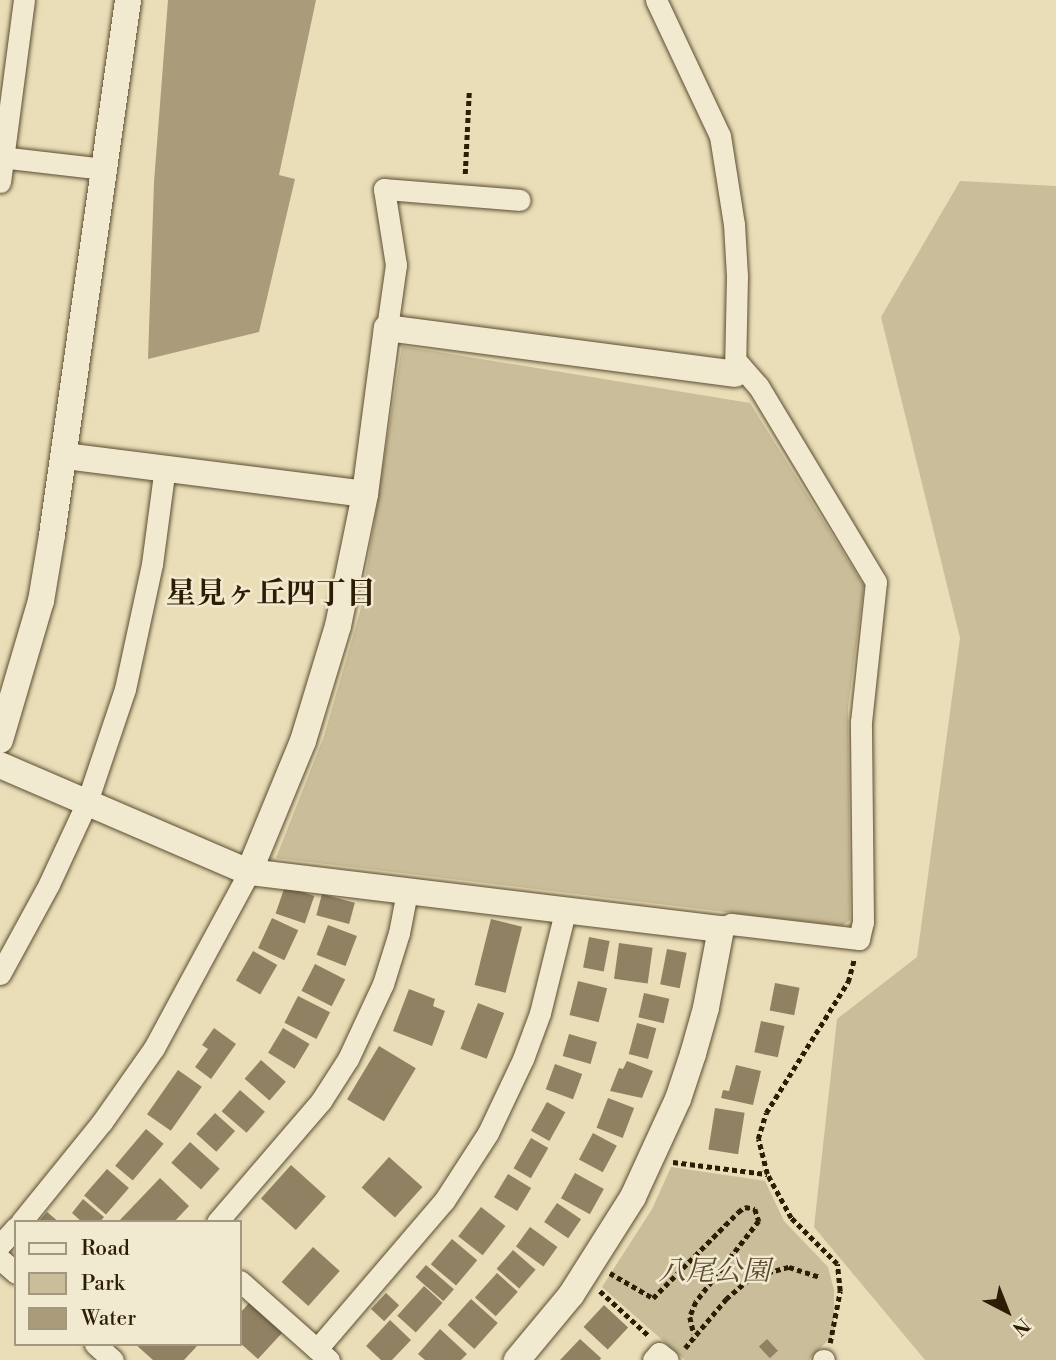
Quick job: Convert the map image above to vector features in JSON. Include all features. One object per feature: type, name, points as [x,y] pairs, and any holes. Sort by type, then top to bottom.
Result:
[{"type":"street","points":[[0,182],[24,0]]},
{"type":"street","points":[[0,740],[41,601],[65,456],[128,0]]},
{"type":"street","points":[[656,0],[720,136],[734,224],[737,276],[735,367]]},
{"type":"street","points":[[2,157],[104,169]]},
{"type":"street","points":[[23,1220],[102,1122],[154,1048],[249,872],[303,741],[338,626],[365,495],[396,265],[384,189],[520,200]]},
{"type":"street","points":[[0,765],[249,872],[565,912],[722,929],[732,924],[859,939],[863,922],[861,722],[876,582],[758,386],[735,367],[387,328]]},
{"type":"street","points":[[65,456],[365,495]]},
{"type":"street","points":[[0,974],[49,884],[86,802],[125,689],[140,632],[165,467]]},
{"type":"street","points":[[219,1220],[306,1120],[348,1059],[383,984],[399,933],[407,892]]},
{"type":"street","points":[[242,1282],[323,1354],[444,1201],[488,1133],[523,1059],[540,1013],[565,912]]},
{"type":"street","points":[[517,1360],[594,1274],[633,1197],[678,1099],[693,1054],[706,1008],[722,929]]},
{"type":"street","points":[[0,1245],[14,1229]]},
{"type":"street","points":[[0,1259],[14,1271]]},
{"type":"path","points":[[464,196],[469,91]]},
{"type":"path","points":[[824,1360],[834,1334],[840,1291],[837,1264],[791,1218],[767,1174],[758,1139],[766,1113],[848,982],[859,939]]},
{"type":"path","points":[[652,1157],[767,1174]]},
{"type":"path","points":[[594,1274],[653,1298],[738,1212],[745,1207],[755,1209],[759,1221],[696,1302],[690,1317],[694,1334]]},
{"type":"path","points":[[594,1274],[666,1356],[694,1334],[726,1299],[751,1277],[789,1267],[820,1277]]},
{"type":"green space","points":[[960,181],[1056,186],[1056,1360],[925,1360],[814,1227],[837,1019],[917,957],[960,638],[881,317]]},
{"type":"green space","points":[[402,346],[750,403],[864,586],[848,708],[850,920],[842,926],[276,858],[324,736],[360,612]]},
{"type":"green space","name":"八尾公園","points":[[671,1167],[765,1181],[784,1221],[828,1267],[834,1290],[834,1334],[809,1360],[685,1360],[602,1287],[652,1209]]},
{"type":"water","points":[[168,0],[316,0],[279,175],[295,179],[259,332],[148,359],[154,182]]},
{"type":"building","points":[[285,886],[314,896],[305,924],[276,913]]},
{"type":"building","points":[[322,894],[355,903],[349,924],[316,915]]},
{"type":"building","points":[[272,918],[298,930],[284,960],[258,948]]},
{"type":"building","points":[[491,919],[522,927],[506,993],[475,985]]},
{"type":"building","points":[[328,925],[357,936],[345,966],[317,955]]},
{"type":"building","points":[[589,937],[610,941],[604,971],[583,967]]},
{"type":"building","points":[[619,943],[653,948],[648,983],[614,979]]},
{"type":"building","points":[[667,949],[687,953],[680,988],[660,984]]},
{"type":"building","points":[[253,951],[277,965],[260,994],[236,980]]},
{"type":"building","points":[[315,964],[345,979],[332,1006],[301,991]]},
{"type":"building","points":[[578,981],[607,988],[599,1022],[570,1015]]},
{"type":"building","points":[[775,983],[800,988],[794,1015],[770,1010]]},
{"type":"building","points":[[409,989],[435,999],[433,1006],[445,1011],[432,1046],[393,1031]]},
{"type":"building","points":[[644,993],[669,999],[664,1023],[638,1017]]},
{"type":"building","points":[[298,996],[330,1012],[316,1039],[284,1023]]},
{"type":"building","points":[[478,1003],[504,1013],[487,1059],[460,1049]]},
{"type":"building","points":[[761,1021],[784,1026],[778,1057],[754,1052]]},
{"type":"building","points":[[637,1023],[656,1028],[648,1059],[629,1054]]},
{"type":"building","points":[[214,1028],[236,1044],[211,1079],[195,1067],[208,1049],[202,1045]]},
{"type":"building","points":[[283,1028],[310,1044],[295,1069],[268,1053]]},
{"type":"building","points":[[569,1034],[597,1042],[591,1064],[563,1056]]},
{"type":"building","points":[[379,1046],[416,1068],[384,1121],[347,1099]]},
{"type":"building","points":[[261,1060],[286,1082],[270,1101],[245,1079]]},
{"type":"building","points":[[627,1061],[653,1071],[642,1098],[610,1091],[619,1068],[623,1069]]},
{"type":"building","points":[[555,1064],[582,1074],[573,1099],[546,1089]]},
{"type":"building","points":[[736,1065],[761,1071],[753,1105],[721,1098],[723,1090],[729,1091]]},
{"type":"building","points":[[178,1070],[202,1087],[171,1131],[147,1114]]},
{"type":"building","points":[[240,1090],[265,1112],[247,1133],[222,1111]]},
{"type":"building","points":[[608,1098],[634,1108],[623,1138],[597,1128]]},
{"type":"building","points":[[547,1102],[565,1112],[549,1141],[531,1131]]},
{"type":"building","points":[[715,1108],[745,1113],[738,1154],[708,1149]]},
{"type":"building","points":[[215,1113],[235,1131],[216,1152],[196,1134]]},
{"type":"building","points":[[146,1129],[164,1144],[133,1181],[115,1166]]},
{"type":"building","points":[[593,1133],[617,1146],[603,1172],[579,1159]]},
{"type":"building","points":[[531,1138],[548,1148],[531,1178],[514,1168]]},
{"type":"building","points":[[190,1142],[220,1169],[201,1190],[171,1163]]},
{"type":"building","points":[[389,1157],[422,1187],[395,1218],[362,1187]]},
{"type":"building","points":[[291,1165],[326,1196],[296,1230],[261,1198]]},
{"type":"building","points":[[107,1169],[129,1188],[106,1214],[84,1195]]},
{"type":"building","points":[[575,1173],[604,1189],[590,1214],[561,1198]]},
{"type":"building","points":[[508,1174],[531,1188],[517,1211],[494,1197]]},
{"type":"building","points":[[160,1178],[189,1206],[176,1220],[120,1220]]},
{"type":"building","points":[[83,1199],[104,1217],[102,1220],[80,1220],[72,1213]]},
{"type":"building","points":[[557,1203],[581,1219],[568,1238],[544,1222]]},
{"type":"building","points":[[481,1207],[505,1226],[483,1255],[458,1236]]},
{"type":"building","points":[[47,1212],[57,1220],[40,1220]]},
{"type":"building","points":[[530,1227],[558,1247],[543,1266],[516,1246]]},
{"type":"building","points":[[452,1239],[477,1260],[456,1285],[431,1264]]},
{"type":"building","points":[[313,1247],[340,1271],[308,1306],[282,1282]]},
{"type":"building","points":[[513,1250],[536,1270],[519,1289],[497,1269]]},
{"type":"building","points":[[426,1265],[454,1289],[443,1301],[416,1277]]},
{"type":"building","points":[[497,1273],[518,1292],[496,1316],[475,1298]]},
{"type":"building","points":[[424,1286],[443,1303],[416,1332],[397,1316]]},
{"type":"building","points":[[386,1293],[399,1305],[384,1321],[371,1309]]},
{"type":"building","points":[[471,1299],[498,1323],[474,1349],[448,1325]]},
{"type":"building","points":[[249,1303],[282,1333],[258,1359],[242,1345],[242,1311]]},
{"type":"building","points":[[604,1305],[628,1328],[608,1349],[584,1327]]},
{"type":"building","points":[[390,1320],[411,1340],[392,1360],[381,1360],[366,1346]]},
{"type":"building","points":[[440,1329],[467,1354],[461,1360],[425,1360],[418,1354]]},
{"type":"building","points":[[580,1339],[601,1358],[600,1360],[560,1360]]},
{"type":"building","points":[[767,1339],[778,1351],[770,1358],[759,1347]]},
{"type":"building","points":[[137,1346],[197,1346],[184,1360],[153,1360]]},
{"type":"district","name":"星見ヶ丘四丁目","points":[[271,594]]}]
